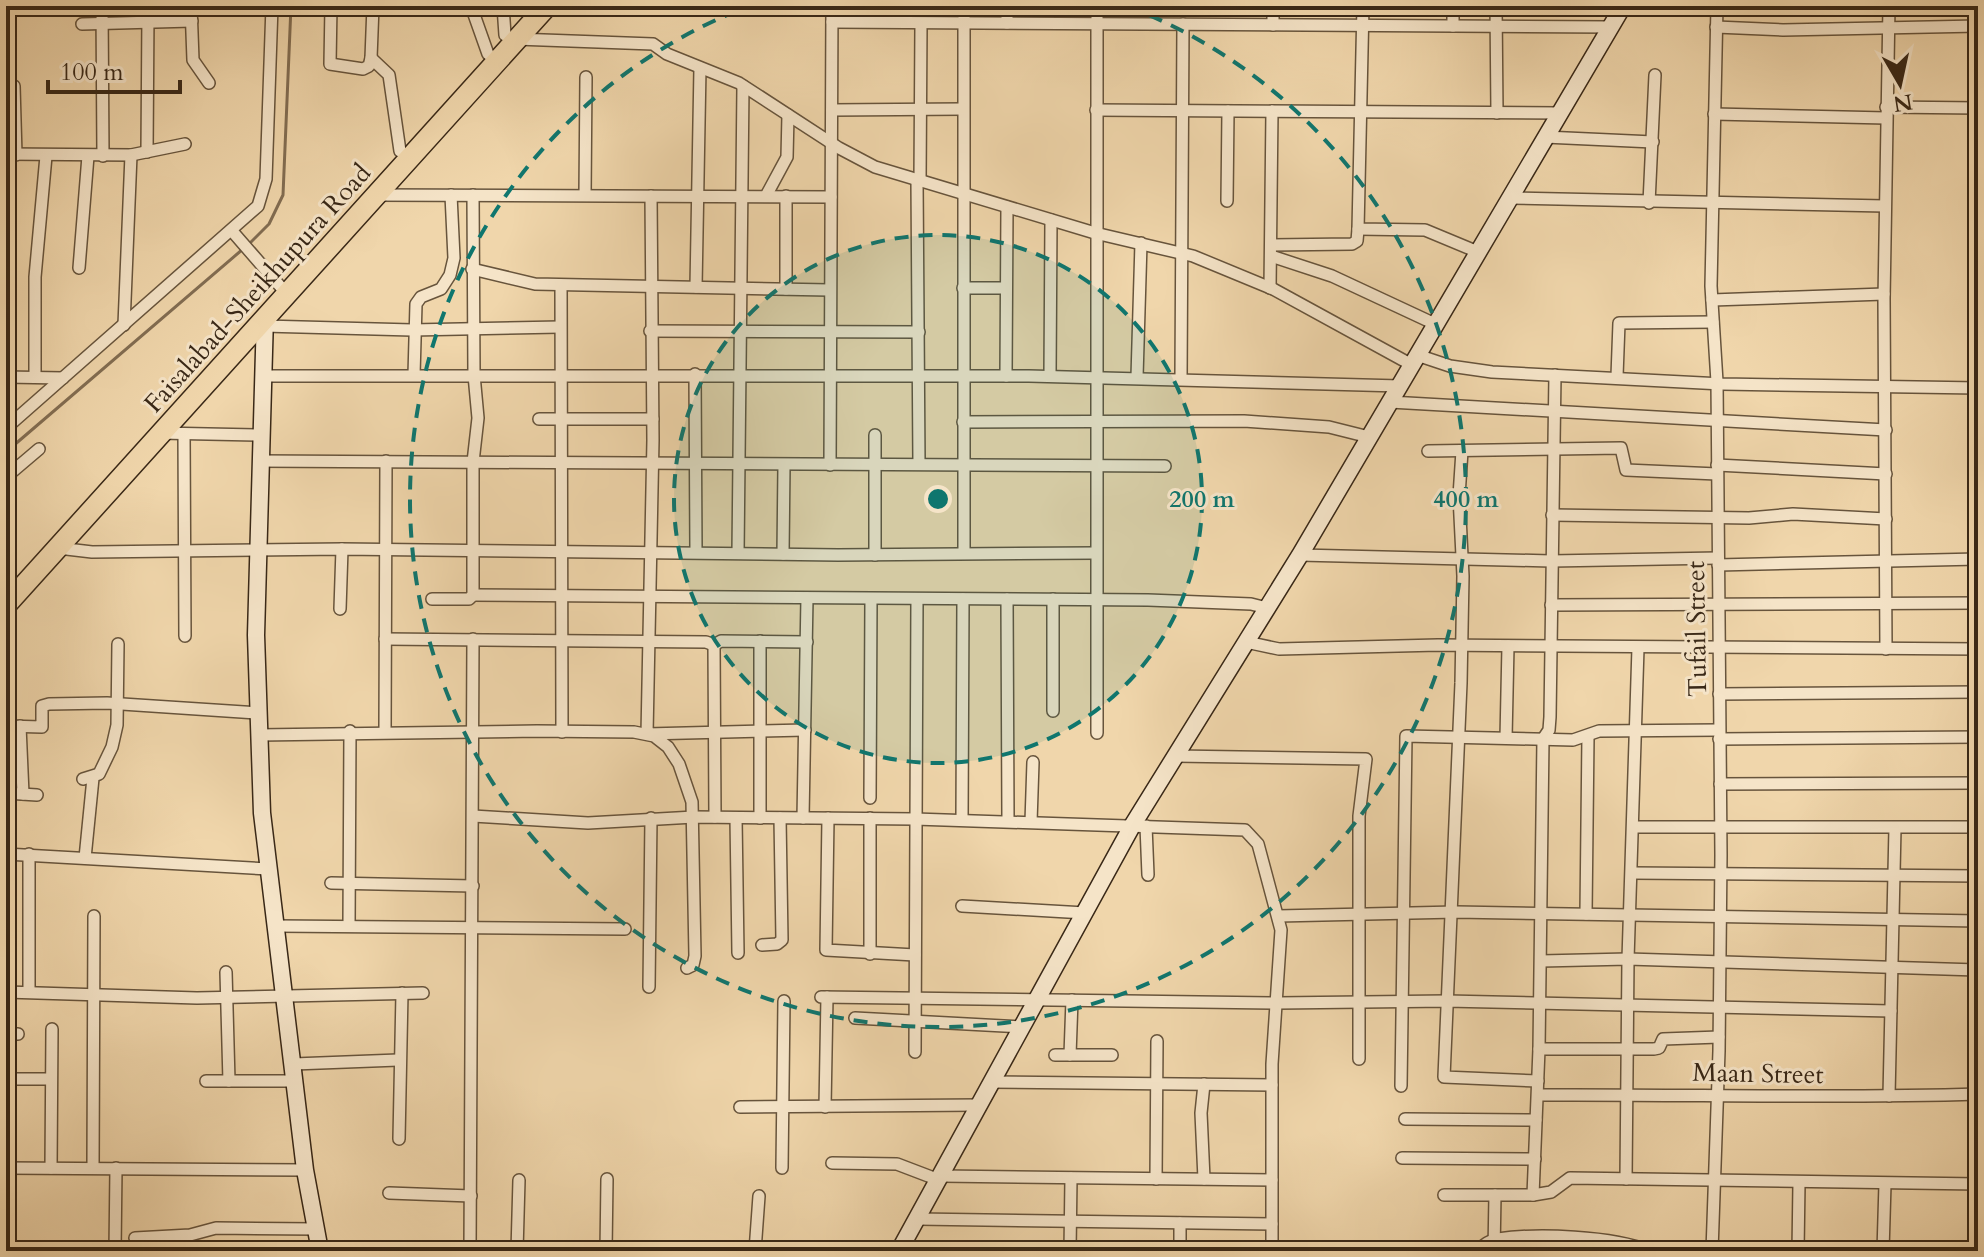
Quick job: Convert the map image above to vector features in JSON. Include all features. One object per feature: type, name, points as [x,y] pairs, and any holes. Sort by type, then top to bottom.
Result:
[{"type":"highway","name":"Faisalabad-Sheikhupura Road","points":[[6,605],[265,321],[282,288],[376,195],[511,37],[531,6]]},
{"type":"highway","name":"Faisalabad-Sheikhupura Road","points":[[6,585],[282,288],[488,54],[547,6]]},
{"type":"main road","points":[[899,1251],[990,1082],[1085,913],[1139,826],[1175,756],[1300,555],[1623,6]]},
{"type":"main road","points":[[265,321],[257,550],[262,813],[305,1170],[320,1251]]},
{"type":"street","points":[[102,6],[103,156]]},
{"type":"street","points":[[143,6],[147,9],[147,152]]},
{"type":"street","points":[[191,6],[193,60],[209,83]]},
{"type":"street","points":[[6,428],[124,325],[236,235],[254,212],[264,190],[272,6]]},
{"type":"street","points":[[331,6],[330,64],[363,69],[369,66],[371,58],[373,6]]},
{"type":"street","points":[[471,6],[488,54]]},
{"type":"street","points":[[503,6],[511,37],[650,43],[743,86],[831,143],[875,167],[1095,233],[1183,253],[1270,288],[1414,360],[1492,372],[1717,382],[1978,388]]},
{"type":"street","points":[[830,465],[832,6]]},
{"type":"street","points":[[964,6],[964,553]]},
{"type":"street","points":[[1007,6],[1007,23]]},
{"type":"street","points":[[1097,6],[1097,733]]},
{"type":"street","points":[[1273,6],[1273,25]]},
{"type":"street","points":[[1272,250],[1352,244],[1357,240],[1363,6]]},
{"type":"street","points":[[1453,6],[1453,26]]},
{"type":"street","points":[[1496,6],[1497,113]]},
{"type":"street","name":"Tufail Street","points":[[1712,1251],[1720,1009],[1717,382],[1712,300],[1717,6]]},
{"type":"street","points":[[1886,649],[1884,294],[1889,6]]},
{"type":"street","points":[[82,24],[192,21]]},
{"type":"street","points":[[832,22],[1610,27]]},
{"type":"street","points":[[919,464],[921,24]]},
{"type":"street","points":[[1181,378],[1183,24]]},
{"type":"street","points":[[1716,27],[1783,30],[1978,26]]},
{"type":"street","points":[[371,58],[389,75],[400,151]]},
{"type":"street","points":[[696,287],[700,68]]},
{"type":"street","points":[[1649,203],[1655,75]]},
{"type":"street","points":[[585,195],[586,77]]},
{"type":"street","points":[[14,86],[11,154],[131,155],[185,144]]},
{"type":"street","points":[[738,553],[743,86]]},
{"type":"street","points":[[1714,114],[1978,108]]},
{"type":"street","points":[[832,110],[963,109]]},
{"type":"street","points":[[1096,110],[1560,113]]},
{"type":"street","points":[[1227,201],[1228,111]]},
{"type":"street","points":[[1270,288],[1272,111]]},
{"type":"street","points":[[766,196],[787,157],[788,115]]},
{"type":"street","points":[[1545,137],[1653,142]]},
{"type":"street","points":[[124,325],[131,155]]},
{"type":"street","points":[[35,377],[35,277],[46,156]]},
{"type":"street","points":[[79,268],[88,156]]},
{"type":"street","points":[[376,195],[831,197]]},
{"type":"street","points":[[414,375],[418,299],[441,289],[450,275],[454,258],[451,195]]},
{"type":"street","points":[[473,195],[474,375],[478,418],[473,462],[473,595]]},
{"type":"street","points":[[647,734],[653,419],[651,196]]},
{"type":"street","points":[[786,196],[786,289]]},
{"type":"street","points":[[1509,198],[1885,206]]},
{"type":"street","points":[[1006,376],[1007,207]]},
{"type":"street","points":[[1050,376],[1051,220]]},
{"type":"street","points":[[1358,229],[1425,230],[1478,252]]},
{"type":"street","points":[[236,235],[282,288]]},
{"type":"street","points":[[1137,377],[1141,243]]},
{"type":"street","points":[[1272,250],[1435,324]]},
{"type":"street","points":[[472,269],[529,284],[829,290]]},
{"type":"street","points":[[561,285],[562,732]]},
{"type":"street","points":[[963,288],[1006,288]]},
{"type":"street","points":[[1712,300],[1884,294]]},
{"type":"street","points":[[265,321],[414,330],[560,327]]},
{"type":"street","points":[[1617,376],[1619,323],[1713,322]]},
{"type":"street","points":[[650,331],[919,332]]},
{"type":"street","points":[[695,374],[696,552]]},
{"type":"street","points":[[1533,1195],[1541,961],[1543,739],[1549,730],[1552,647],[1555,375]]},
{"type":"street","points":[[262,376],[1050,376],[1400,386]]},
{"type":"street","points":[[6,377],[63,378]]},
{"type":"street","points":[[1390,402],[1717,418],[1886,430]]},
{"type":"street","points":[[539,419],[653,419]]},
{"type":"street","points":[[963,422],[1244,421],[1329,427],[1369,437]]},
{"type":"street","points":[[160,433],[260,435]]},
{"type":"street","points":[[184,434],[185,636]]},
{"type":"street","points":[[875,435],[875,555]]},
{"type":"street","points":[[1978,437],[1978,617]]},
{"type":"street","points":[[1428,451],[1621,448],[1626,470],[1886,474]]},
{"type":"street","points":[[6,477],[39,449]]},
{"type":"street","points":[[1462,451],[1459,496],[1459,736],[1445,1079],[1538,1081]]},
{"type":"street","points":[[259,461],[1165,466]]},
{"type":"street","points":[[385,731],[386,461]]},
{"type":"street","points":[[783,554],[784,465]]},
{"type":"street","points":[[1552,515],[1717,517],[1793,514],[1886,519]]},
{"type":"street","points":[[58,548],[92,552],[342,549],[875,555],[1095,553]]},
{"type":"street","points":[[340,609],[342,549]]},
{"type":"street","points":[[1300,555],[1551,561],[1886,563],[1978,559]]},
{"type":"street","points":[[432,599],[469,599],[473,595],[1053,599],[1251,604],[1267,608]]},
{"type":"street","points":[[803,818],[807,598]]},
{"type":"street","points":[[870,798],[871,599]]},
{"type":"street","points":[[915,1052],[917,599]]},
{"type":"street","points":[[962,820],[963,599]]},
{"type":"street","points":[[1007,599],[1008,821]]},
{"type":"street","points":[[1053,599],[1053,711]]},
{"type":"street","points":[[1551,605],[1886,606],[1978,603]]},
{"type":"street","points":[[385,639],[714,645],[721,641],[807,642]]},
{"type":"street","points":[[470,1251],[473,639]]},
{"type":"street","points":[[760,641],[760,818]]},
{"type":"street","points":[[1246,642],[1285,649],[1461,645],[1978,649]]},
{"type":"street","points":[[85,858],[88,778],[99,774],[112,747],[118,703],[118,644]]},
{"type":"street","points":[[714,645],[715,817]]},
{"type":"street","points":[[1506,738],[1508,646]]},
{"type":"street","points":[[1626,1179],[1628,959],[1638,648]]},
{"type":"street","points":[[1719,694],[1978,692]]},
{"type":"street","points":[[6,726],[42,727],[45,704],[118,703],[258,713]]},
{"type":"street","points":[[20,726],[23,794]]},
{"type":"street","points":[[259,735],[350,731],[647,734],[805,730]]},
{"type":"street","points":[[1401,1086],[1406,736],[1573,740],[1599,731],[1636,730],[1978,737]]},
{"type":"street","points":[[349,926],[350,731]]},
{"type":"street","points":[[647,734],[668,747],[679,764],[694,817],[695,956],[693,965],[687,968]]},
{"type":"street","points":[[1586,914],[1588,736]]},
{"type":"street","points":[[1175,756],[1366,759],[1360,785],[1357,916],[1359,1059]]},
{"type":"street","points":[[1031,822],[1033,762]]},
{"type":"street","points":[[1720,784],[1978,783]]},
{"type":"street","points":[[6,793],[37,795]]},
{"type":"street","points":[[1975,1251],[1978,796]]},
{"type":"street","points":[[473,816],[552,818],[588,823],[694,817],[1008,821],[1229,827],[1251,834],[1258,844],[1278,916],[1278,1003],[1272,1085],[1272,1251]]},
{"type":"street","points":[[649,987],[651,818]]},
{"type":"street","points":[[736,818],[738,953]]},
{"type":"street","points":[[762,945],[777,944],[782,940],[780,818]]},
{"type":"street","points":[[828,818],[826,949],[915,955]]},
{"type":"street","points":[[870,818],[870,954]]},
{"type":"street","points":[[1139,826],[1148,875]]},
{"type":"street","points":[[1633,827],[1978,827]]},
{"type":"street","points":[[1889,1096],[1895,828]]},
{"type":"street","points":[[6,854],[269,869]]},
{"type":"street","points":[[29,854],[29,992]]},
{"type":"street","points":[[1632,873],[1978,876]]},
{"type":"street","points":[[331,883],[473,886]]},
{"type":"street","points":[[962,906],[1085,913]]},
{"type":"street","points":[[1278,916],[1450,912],[1978,921]]},
{"type":"street","points":[[93,1168],[94,916]]},
{"type":"street","points":[[277,926],[625,929]]},
{"type":"street","points":[[1541,961],[1628,959],[1977,970]]},
{"type":"street","points":[[226,972],[229,1081]]},
{"type":"street","points":[[6,992],[226,998],[286,993],[423,993]]},
{"type":"street","points":[[399,1139],[402,1083],[398,1060],[402,993]]},
{"type":"street","points":[[825,1107],[824,997],[1278,1003],[1447,1001],[1891,1011]]},
{"type":"street","points":[[1070,1055],[1072,1000]]},
{"type":"street","points":[[782,1168],[784,1001]]},
{"type":"street","points":[[855,1018],[1023,1027]]},
{"type":"street","points":[[51,1168],[52,1029]]},
{"type":"street","points":[[1539,1049],[1657,1049],[1663,1039],[1719,1037]]},
{"type":"street","points":[[1156,1179],[1157,1041]]},
{"type":"street","points":[[1055,1055],[1112,1055]]},
{"type":"street","points":[[206,1081],[229,1081],[398,1060]]},
{"type":"street","points":[[6,1079],[51,1079]]},
{"type":"street","points":[[990,1082],[1272,1085]]},
{"type":"street","points":[[1204,1084],[1201,1113],[1204,1179]]},
{"type":"street","name":"Maan Street","points":[[1538,1095],[1977,1094]]},
{"type":"street","points":[[740,1107],[978,1105]]},
{"type":"street","points":[[1405,1119],[1536,1120]]},
{"type":"street","points":[[1402,1158],[1535,1159]]},
{"type":"street","points":[[832,1163],[897,1164],[940,1178],[1272,1180]]},
{"type":"street","points":[[6,1168],[305,1170]]},
{"type":"street","points":[[115,1251],[116,1168]]},
{"type":"street","points":[[1070,1251],[1071,1178]]},
{"type":"street","points":[[1444,1195],[1533,1195],[1551,1192],[1570,1178],[1976,1184]]},
{"type":"street","points":[[606,1251],[607,1179]]},
{"type":"street","points":[[517,1251],[519,1180]]},
{"type":"street","points":[[1798,1251],[1799,1183]]},
{"type":"street","points":[[1883,1251],[1885,1184]]},
{"type":"street","points":[[389,1193],[471,1196]]},
{"type":"street","points":[[1495,1195],[1495,1245]]},
{"type":"street","points":[[755,1251],[759,1196]]},
{"type":"street","points":[[918,1219],[1272,1224]]},
{"type":"street","points":[[1180,1223],[1180,1251]]},
{"type":"street","points":[[135,1238],[190,1235],[216,1228],[316,1229]]},
{"type":"street","points":[[1476,1251],[1495,1245],[1601,1241],[1649,1251]]},
{"type":"waterway","points":[[249,244],[269,224],[283,195],[291,6]]},
{"type":"waterway","points":[[6,452],[243,249]]}]
